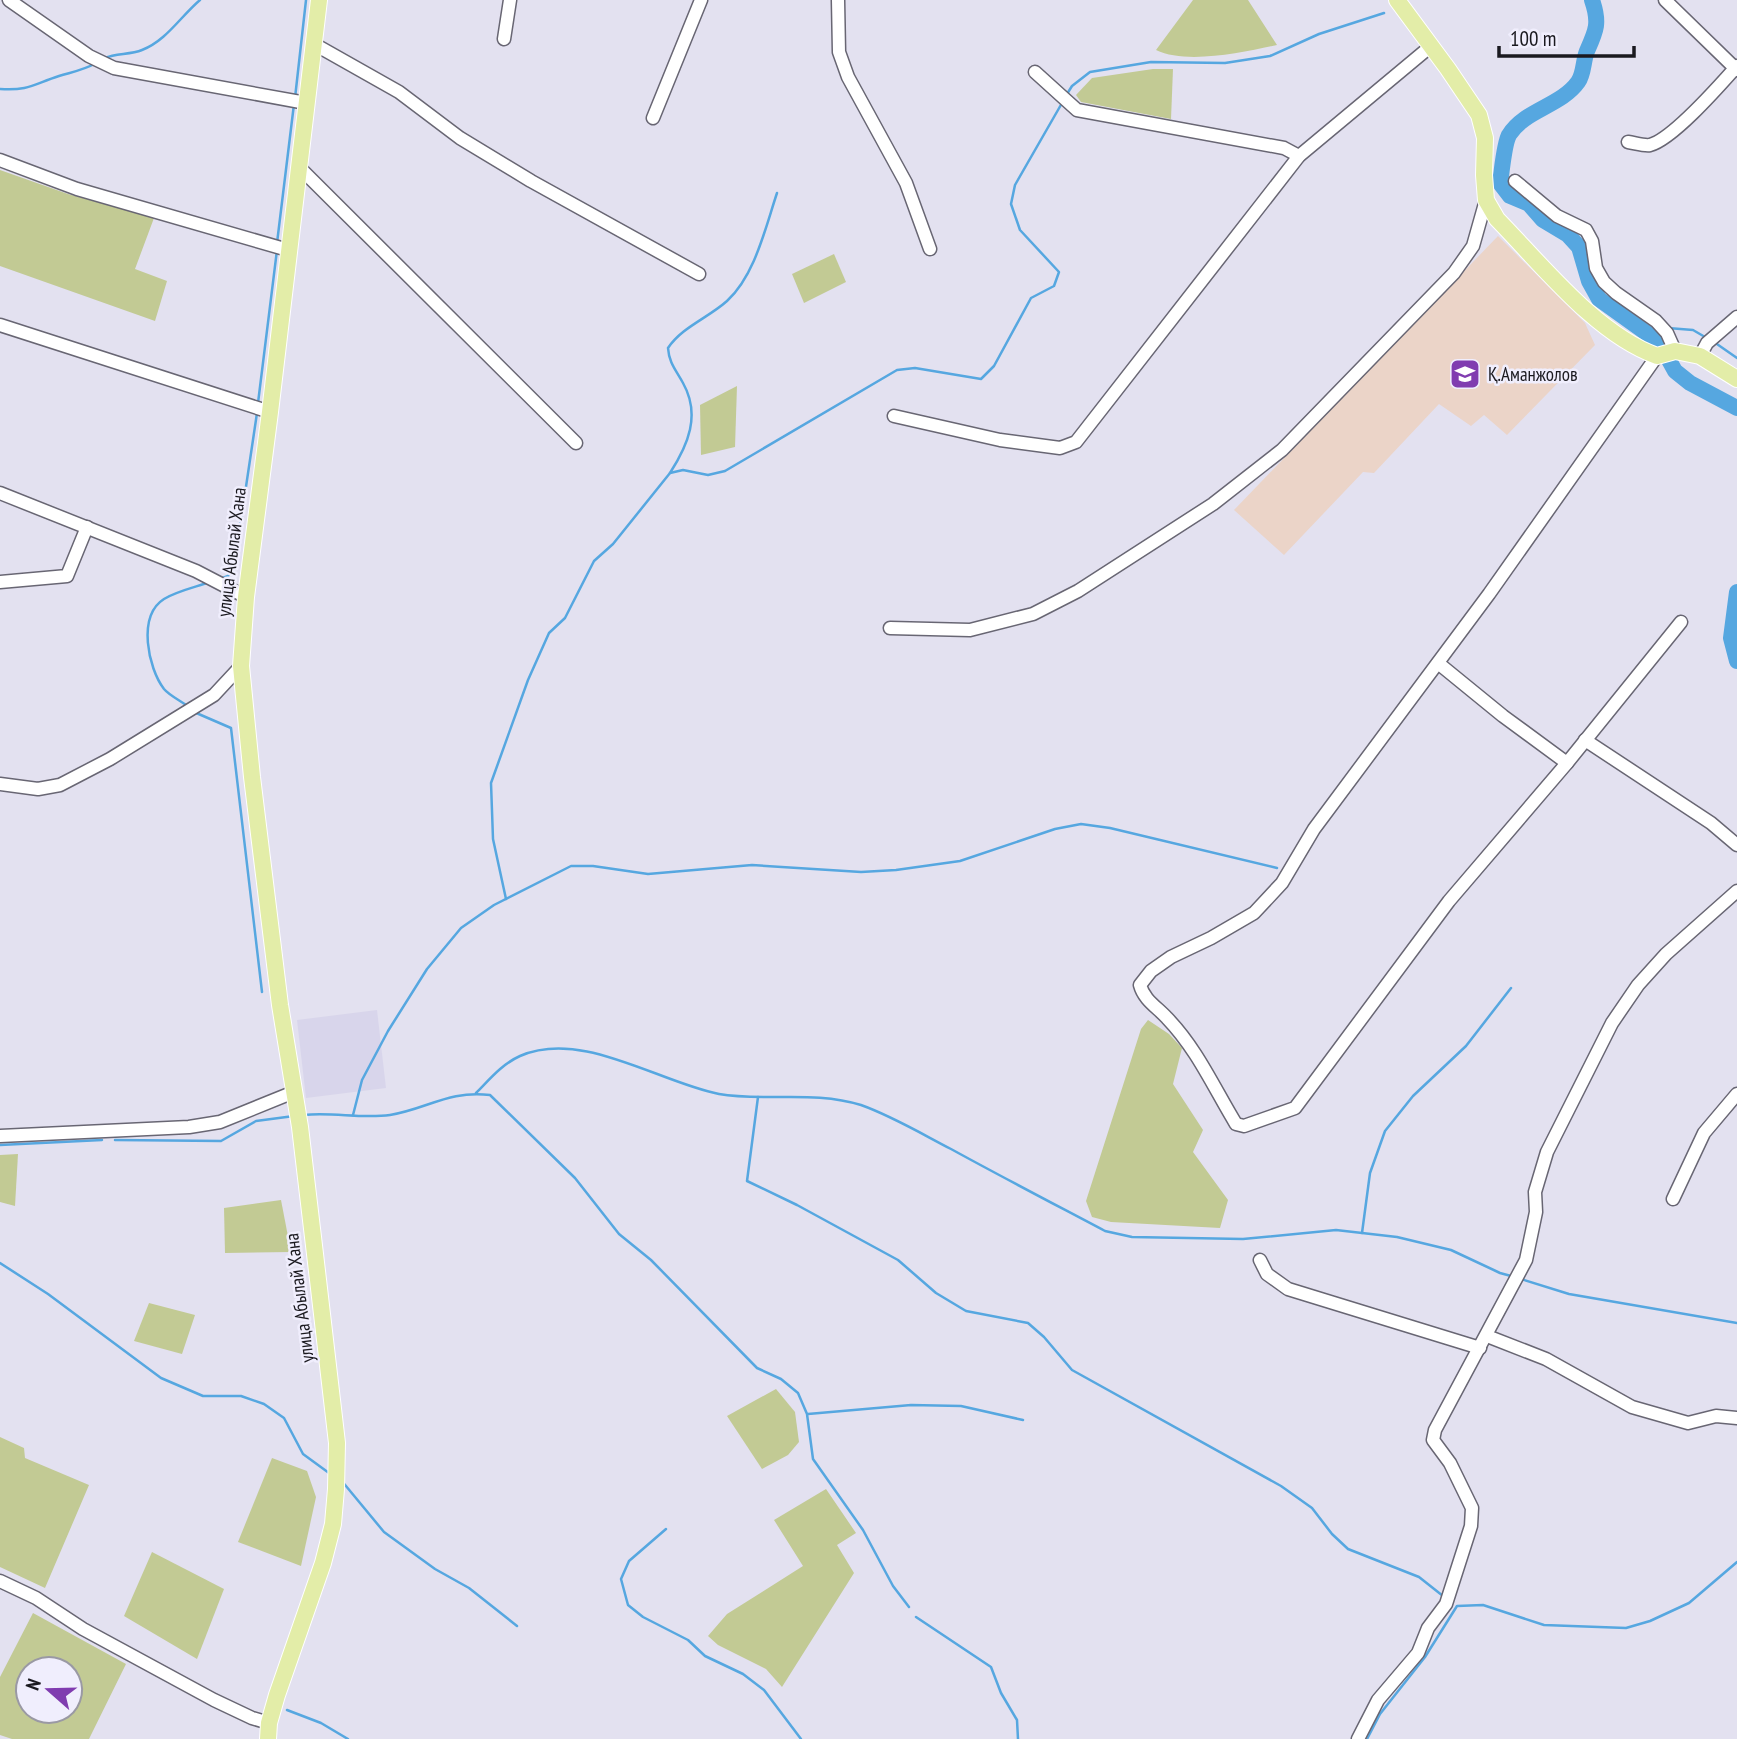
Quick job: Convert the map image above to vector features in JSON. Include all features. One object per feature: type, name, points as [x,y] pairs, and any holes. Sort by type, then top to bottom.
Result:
[{"type":"main road","name":"улица Абылай Хана","points":[[269,1731],[323,1563],[333,1524],[336,1478],[337,1443],[298,1115],[280,1005],[252,777],[242,666],[246,597],[319,0]]},
{"type":"main road","points":[[1397,0],[1479,116],[1485,138],[1486,200],[1497,219],[1594,318],[1620,339],[1657,356],[1675,351],[1700,356],[1737,379]]},
{"type":"street","points":[[9,0],[89,56],[114,68],[306,103]]},
{"type":"street","points":[[504,39],[510,0]]},
{"type":"street","points":[[653,118],[701,0]]},
{"type":"street","points":[[838,0],[839,52],[848,77],[906,183],[930,249]]},
{"type":"street","points":[[1629,142],[1650,145],[1665,137],[1736,68],[1665,0]]},
{"type":"street","points":[[314,44],[399,92],[460,138],[531,181],[699,274]]},
{"type":"street","points":[[894,416],[1000,440],[1060,447],[1076,442],[1299,156],[1431,46]]},
{"type":"street","points":[[1035,72],[1077,110],[1284,148],[1299,156]]},
{"type":"street","points":[[0,160],[77,189],[288,250]]},
{"type":"street","points":[[299,167],[576,443]]},
{"type":"street","points":[[1515,181],[1557,216],[1586,230],[1592,241],[1596,268],[1604,282],[1656,321],[1668,333],[1675,351]]},
{"type":"street","points":[[890,628],[970,630],[1032,614],[1078,591],[1213,505],[1282,450],[1454,273],[1473,246],[1486,200]]},
{"type":"street","points":[[1700,356],[1707,343],[1737,317]]},
{"type":"street","points":[[0,326],[270,412]]},
{"type":"street","points":[[1657,356],[1489,594],[1314,829],[1282,883],[1254,913],[1171,957],[1151,971],[1140,985],[1143,995],[1168,1018],[1194,1049],[1236,1124],[1244,1126],[1295,1108],[1449,901],[1567,763],[1681,622]]},
{"type":"street","points":[[0,493],[196,571],[246,597]]},
{"type":"street","points":[[0,582],[67,576],[87,527]]},
{"type":"street","points":[[1438,663],[1567,763]]},
{"type":"street","points":[[0,784],[38,789],[61,785],[110,760],[214,695],[242,666]]},
{"type":"street","points":[[1585,740],[1711,823],[1737,845]]},
{"type":"street","points":[[1358,1739],[1378,1700],[1418,1653],[1428,1628],[1446,1604],[1471,1526],[1472,1508],[1450,1463],[1433,1440],[1435,1430],[1527,1261],[1536,1212],[1535,1192],[1547,1152],[1612,1023],[1638,985],[1666,954],[1737,891]]},
{"type":"street","points":[[0,1136],[189,1127],[220,1122],[294,1092]]},
{"type":"street","points":[[1673,1199],[1704,1133],[1737,1094]]},
{"type":"street","points":[[1260,1260],[1267,1274],[1288,1289],[1546,1359],[1632,1407],[1688,1423],[1716,1416],[1737,1418]]},
{"type":"street","points":[[0,1581],[36,1598],[83,1629],[252,1718],[269,1731]]},
{"type":"shaded area","name":"Қ.Аманжолов","points":[[1498,236],[1585,323],[1595,345],[1507,435],[1484,415],[1471,426],[1439,404],[1374,473],[1363,472],[1284,555],[1234,510]]},
{"type":"shaded area","points":[[377,1010],[386,1088],[306,1098],[297,1020]]},
{"type":"green space","points":[[1193,0],[1248,0],[1277,45],[1199,57],[1183,57],[1156,50]]},
{"type":"green space","points":[[1153,69],[1173,69],[1171,119],[1081,102],[1076,95],[1092,78]]},
{"type":"green space","points":[[0,170],[68,194],[154,218],[135,269],[167,281],[155,321],[0,266]]},
{"type":"green space","points":[[834,254],[846,282],[804,303],[792,274]]},
{"type":"green space","points":[[737,386],[735,447],[701,455],[700,405]]},
{"type":"green space","points":[[1148,1020],[1169,1034],[1182,1048],[1173,1084],[1203,1130],[1193,1152],[1228,1200],[1220,1228],[1111,1222],[1092,1217],[1086,1201],[1141,1029]]},
{"type":"green space","points":[[18,1154],[15,1206],[0,1202],[0,1155]]},
{"type":"green space","points":[[281,1200],[291,1252],[225,1253],[224,1208]]},
{"type":"green space","points":[[149,1303],[195,1315],[182,1354],[134,1341]]},
{"type":"green space","points":[[776,1389],[795,1412],[799,1442],[788,1455],[762,1469],[727,1416]]},
{"type":"green space","points":[[0,1437],[24,1448],[25,1458],[89,1485],[45,1588],[0,1567]]},
{"type":"green space","points":[[272,1458],[307,1471],[316,1497],[301,1566],[238,1542]]},
{"type":"green space","points":[[826,1489],[856,1533],[837,1545],[854,1573],[782,1687],[766,1669],[718,1645],[708,1636],[727,1614],[803,1566],[774,1520]]},
{"type":"green space","points":[[152,1552],[224,1589],[197,1659],[124,1616]]},
{"type":"green space","points":[[33,1613],[126,1664],[89,1739],[12,1739],[0,1735],[0,1677]]},
{"type":"waterway","points":[[105,58],[137,52],[151,46],[200,0]]},
{"type":"waterway","points":[[295,98],[306,0]]},
{"type":"waterway","points":[[1592,0],[1596,27],[1580,79],[1571,90],[1524,120],[1509,135],[1500,183],[1510,196],[1529,204],[1543,220],[1568,235],[1579,247],[1589,281],[1599,299],[1659,342],[1675,371],[1690,383],[1737,408]]},
{"type":"waterway","points":[[1067,94],[1072,86],[1090,72],[1151,62],[1225,63],[1270,56],[1319,34],[1384,13]]},
{"type":"waterway","points":[[0,89],[31,86],[96,63]]},
{"type":"waterway","points":[[506,899],[493,839],[491,783],[528,680],[549,633],[565,618],[594,561],[613,544],[670,473],[683,470],[708,475],[725,471],[897,370],[915,368],[981,379],[994,366],[1031,298],[1054,286],[1059,272],[1020,230],[1011,204],[1015,185],[1062,103]]},
{"type":"waterway","points":[[277,243],[294,104]]},
{"type":"waterway","points":[[670,473],[687,441],[692,418],[688,395],[671,362],[668,348],[680,334],[720,307],[737,290],[758,251],[777,193]]},
{"type":"waterway","points":[[258,403],[277,250]]},
{"type":"waterway","points":[[1668,328],[1693,330],[1705,337]]},
{"type":"waterway","points":[[1644,331],[1658,330]]},
{"type":"waterway","points":[[1714,342],[1737,358]]},
{"type":"waterway","points":[[220,579],[228,576],[234,567],[257,413]]},
{"type":"waterway","points":[[186,705],[166,691],[153,668],[148,642],[150,617],[164,599],[210,582]]},
{"type":"waterway","points":[[1737,592],[1731,638],[1737,661]]},
{"type":"waterway","points":[[194,712],[231,728],[262,992]]},
{"type":"waterway","points":[[353,1115],[362,1080],[388,1031],[427,969],[461,928],[494,905],[571,866],[593,866],[648,874],[752,865],[861,872],[896,870],[960,861],[1055,829],[1081,824],[1110,828],[1277,868]]},
{"type":"waterway","points":[[1362,1233],[1370,1173],[1385,1131],[1413,1096],[1466,1046],[1511,988]]},
{"type":"waterway","points":[[476,1093],[502,1068],[520,1056],[544,1049],[594,1053],[719,1094],[825,1098],[861,1105],[884,1114],[1105,1231],[1132,1237],[1243,1239],[1336,1230],[1397,1237],[1451,1250],[1511,1276]]},
{"type":"waterway","points":[[304,1115],[390,1115],[462,1095],[490,1095],[575,1178],[619,1234],[651,1260],[757,1368],[781,1379],[798,1393],[807,1414],[813,1459],[863,1530],[893,1586],[909,1607]]},
{"type":"waterway","points":[[758,1097],[747,1181],[898,1260],[936,1293],[966,1311],[1028,1323],[1044,1337],[1072,1370],[1281,1486],[1312,1508],[1332,1534],[1348,1549],[1419,1577],[1443,1596]]},
{"type":"waterway","points":[[115,1140],[221,1141],[256,1121],[294,1116]]},
{"type":"waterway","points":[[0,1145],[102,1140]]},
{"type":"waterway","points":[[0,1263],[48,1294],[161,1378],[203,1396],[241,1396],[264,1404],[284,1418],[303,1454],[329,1473]]},
{"type":"waterway","points":[[1521,1279],[1569,1294],[1737,1323]]},
{"type":"waterway","points":[[808,1414],[911,1405],[961,1406],[1023,1420]]},
{"type":"waterway","points":[[341,1480],[384,1532],[435,1569],[469,1588],[517,1626]]},
{"type":"waterway","points":[[666,1529],[629,1561],[621,1579],[628,1605],[643,1617],[688,1640],[705,1656],[743,1674],[764,1690],[801,1739]]},
{"type":"waterway","points":[[1367,1739],[1380,1714],[1425,1657],[1457,1606],[1483,1605],[1544,1625],[1626,1628],[1650,1621],[1689,1603],[1737,1562]]},
{"type":"waterway","points":[[916,1617],[991,1667],[1001,1693],[1017,1720],[1018,1739]]},
{"type":"waterway","points":[[287,1710],[321,1723],[348,1739]]},
{"type":"place","name":"Қ.Аманжолов","points":[[1465,374]]}]
